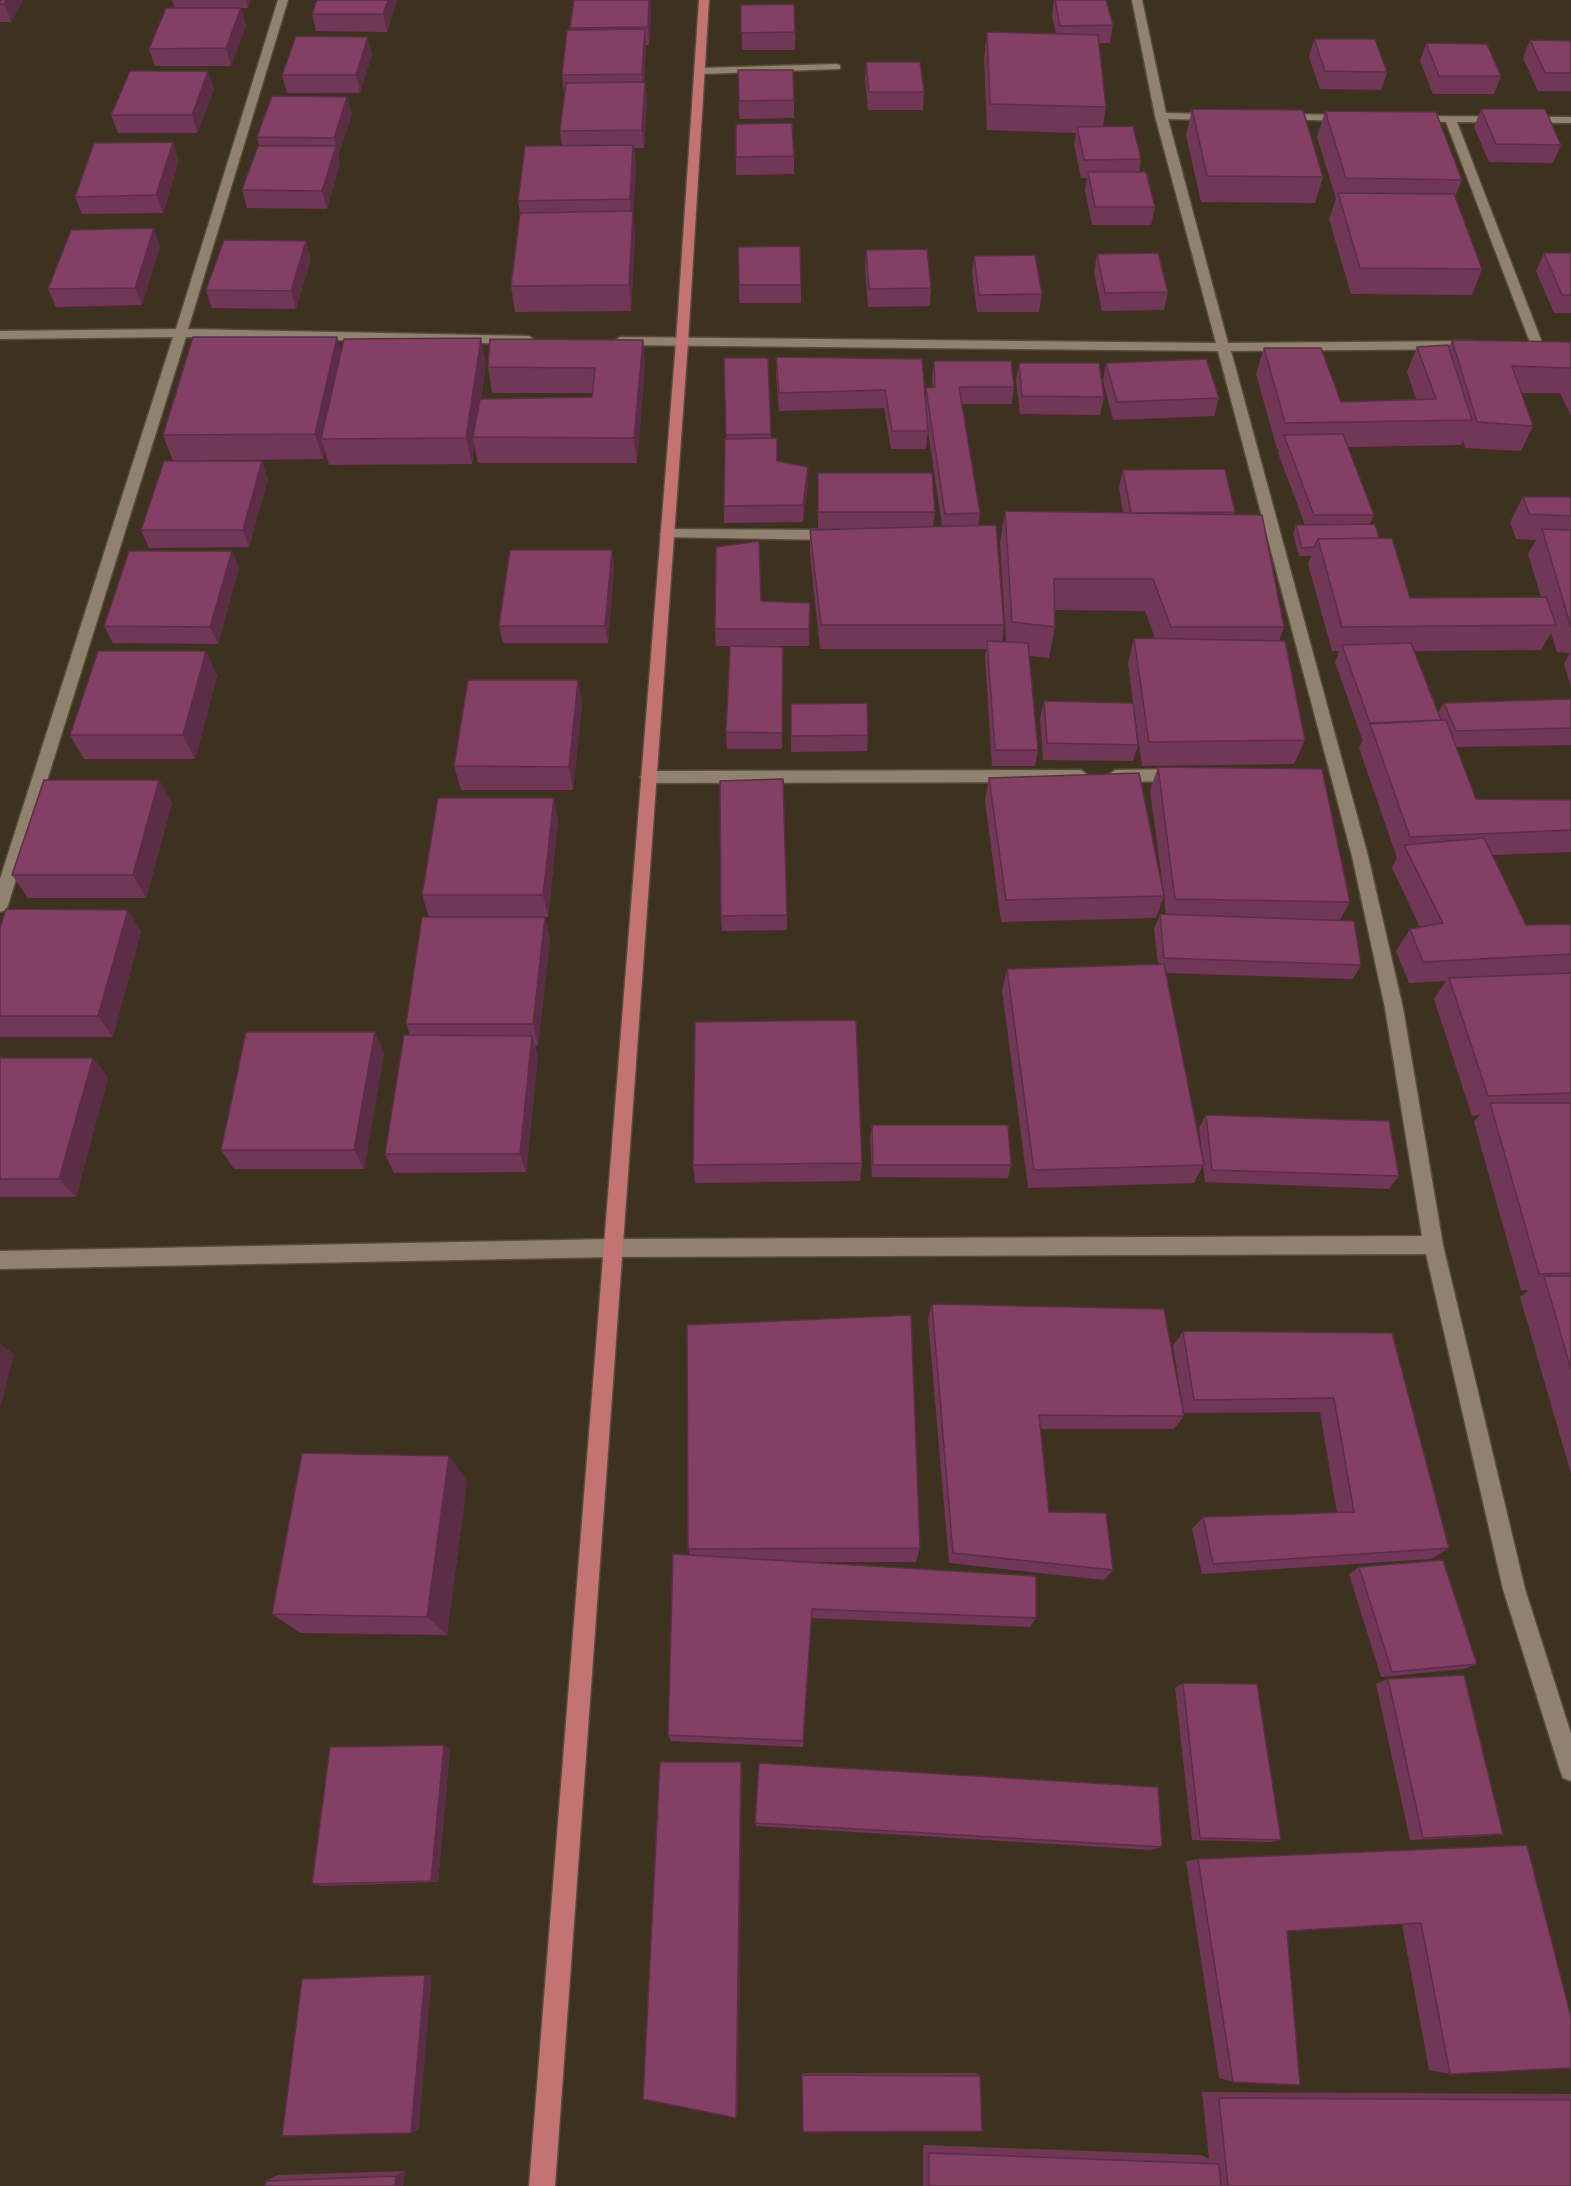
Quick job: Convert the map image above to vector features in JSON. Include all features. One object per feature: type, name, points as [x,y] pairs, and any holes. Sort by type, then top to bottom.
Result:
[{"type":"main road","points":[[542,2186],[611,1248],[682,342],[704,0]]},
{"type":"street","points":[[0,904],[181,333],[282,0]]},
{"type":"street","points":[[1137,0],[1161,116],[1222,347],[1267,537],[1332,775],[1360,855],[1394,1008],[1433,1245],[1514,1589],[1571,1770]]},
{"type":"street","points":[[701,71],[836,67]]},
{"type":"street","points":[[1161,116],[1230,117]]},
{"type":"street","points":[[1265,117],[1358,118]]},
{"type":"street","points":[[1404,119],[1571,120]]},
{"type":"street","points":[[1450,119],[1537,345]]},
{"type":"street","points":[[0,335],[181,333],[539,340]]},
{"type":"street","points":[[611,341],[1222,347],[1490,345]]},
{"type":"street","points":[[667,534],[845,535]]},
{"type":"street","points":[[648,777],[1195,775]]},
{"type":"street","points":[[0,1260],[611,1248],[1433,1245]]},
{"type":"building","points":[[317,0],[388,0],[383,14],[312,14]]},
{"type":"building","points":[[574,0],[649,0],[648,27],[570,28]]},
{"type":"building","points":[[1055,0],[1106,0],[1113,25],[1060,26]]},
{"type":"building","points":[[794,4],[795,32],[741,33],[741,5]]},
{"type":"building","points":[[166,8],[241,8],[226,48],[149,49]]},
{"type":"building","points":[[645,29],[642,74],[562,75],[567,30]]},
{"type":"building","points":[[987,32],[1098,35],[1106,107],[990,104]]},
{"type":"building","points":[[296,36],[368,37],[356,75],[282,75]]},
{"type":"building","points":[[1314,39],[1375,39],[1387,72],[1325,71]]},
{"type":"building","points":[[1530,40],[1571,41],[1571,73],[1545,73]]},
{"type":"building","points":[[1426,43],[1487,44],[1501,76],[1439,76]]},
{"type":"building","points":[[866,62],[920,62],[924,92],[869,92]]},
{"type":"building","points":[[738,70],[793,70],[794,100],[739,101]]},
{"type":"building","points":[[130,71],[208,71],[192,115],[111,115]]},
{"type":"building","points":[[645,82],[642,130],[560,131],[566,83]]},
{"type":"building","points":[[272,96],[347,97],[334,138],[257,137]]},
{"type":"building","points":[[1192,109],[1303,110],[1323,177],[1207,176]]},
{"type":"building","points":[[1481,109],[1545,109],[1561,145],[1496,144]]},
{"type":"building","points":[[1325,111],[1436,112],[1462,180],[1346,178]]},
{"type":"building","points":[[792,123],[794,156],[736,157],[736,124]]},
{"type":"building","points":[[1133,126],[1141,159],[1084,160],[1077,127]]},
{"type":"building","points":[[173,142],[156,195],[75,197],[94,143]]},
{"type":"building","points":[[633,145],[630,199],[518,201],[525,146]]},
{"type":"building","points":[[258,146],[336,146],[322,191],[242,190]]},
{"type":"building","points":[[1088,172],[1146,172],[1155,207],[1095,207]]},
{"type":"building","points":[[1338,193],[1454,194],[1482,269],[1360,268]]},
{"type":"building","points":[[633,211],[629,285],[511,286],[520,213]]},
{"type":"building","points":[[154,228],[135,288],[48,289],[71,230]]},
{"type":"building","points":[[224,240],[306,241],[291,291],[206,290]]},
{"type":"building","points":[[800,246],[801,285],[739,285],[738,247]]},
{"type":"building","points":[[927,249],[931,288],[869,289],[866,250]]},
{"type":"building","points":[[1158,253],[1168,292],[1105,293],[1097,254]]},
{"type":"building","points":[[1544,253],[1571,253],[1571,295],[1562,295]]},
{"type":"building","points":[[1035,255],[1042,294],[979,295],[974,256]]},
{"type":"building","points":[[193,337],[337,337],[315,434],[163,435]]},
{"type":"building","points":[[481,338],[466,438],[321,439],[344,339]]},
{"type":"building","points":[[490,339],[643,340],[634,438],[473,437],[480,399],[592,397],[595,368],[488,367]]},
{"type":"building","points":[[1452,340],[1571,342],[1571,368],[1512,366],[1533,426],[1477,422]]},
{"type":"building","points":[[1448,345],[1472,420],[1285,423],[1264,348],[1321,348],[1341,402],[1436,399],[1417,347]]},
{"type":"building","points":[[776,357],[922,359],[928,431],[892,431],[885,390],[779,393]]},
{"type":"building","points":[[724,358],[768,358],[771,434],[726,435]]},
{"type":"building","points":[[1206,359],[1219,398],[1117,402],[1106,363]]},
{"type":"building","points":[[934,361],[1011,361],[1014,387],[959,387],[980,513],[945,514],[926,388],[935,387]]},
{"type":"building","points":[[1019,363],[1099,363],[1104,397],[1022,396]]},
{"type":"building","points":[[1343,434],[1374,515],[1314,515],[1284,435]]},
{"type":"building","points":[[777,438],[777,461],[808,467],[803,505],[724,506],[725,439]]},
{"type":"building","points":[[164,461],[262,461],[243,530],[141,530]]},
{"type":"building","points":[[1225,469],[1235,512],[1131,513],[1123,470]]},
{"type":"building","points":[[818,473],[932,473],[935,512],[818,512]]},
{"type":"building","points":[[1523,497],[1571,497],[1571,516],[1529,514]]},
{"type":"building","points":[[1005,511],[1262,515],[1284,627],[1171,627],[1153,579],[1054,579],[1055,627],[1012,622]]},
{"type":"building","points":[[1375,524],[1379,538],[1318,539],[1314,547],[1302,548],[1296,525]]},
{"type":"building","points":[[996,525],[1004,625],[821,625],[810,530]]},
{"type":"building","points":[[1542,529],[1571,530],[1571,627]]},
{"type":"building","points":[[1392,538],[1410,598],[1546,597],[1556,625],[1342,627],[1318,539]]},
{"type":"building","points":[[759,541],[761,601],[810,603],[809,629],[715,629],[716,547]]},
{"type":"building","points":[[510,550],[612,550],[605,626],[499,626]]},
{"type":"building","points":[[129,551],[232,551],[210,627],[104,626]]},
{"type":"building","points":[[1134,638],[1285,641],[1305,740],[1149,742]]},
{"type":"building","points":[[987,641],[1028,643],[1038,750],[995,750]]},
{"type":"building","points":[[1411,643],[1441,720],[1370,723],[1342,645]]},
{"type":"building","points":[[730,646],[783,647],[782,733],[726,732]]},
{"type":"building","points":[[98,651],[206,651],[183,735],[70,735]]},
{"type":"building","points":[[468,680],[578,680],[569,767],[454,766]]},
{"type":"building","points":[[1571,699],[1571,728],[1456,731],[1444,703]]},
{"type":"building","points":[[1044,701],[1133,703],[1138,745],[1047,743]]},
{"type":"building","points":[[867,703],[868,735],[791,736],[791,704]]},
{"type":"building","points":[[1446,720],[1476,799],[1571,800],[1571,830],[1410,837],[1370,724]]},
{"type":"building","points":[[1158,767],[1322,769],[1350,902],[1175,899]]},
{"type":"building","points":[[1139,773],[1164,896],[1006,900],[989,778]]},
{"type":"building","points":[[783,779],[787,915],[721,916],[720,781]]},
{"type":"building","points":[[44,780],[159,780],[133,875],[12,875]]},
{"type":"building","points":[[438,798],[554,798],[543,895],[422,895]]},
{"type":"building","points":[[1484,838],[1526,925],[1571,924],[1571,954],[1423,962],[1410,929],[1443,923],[1404,845]]},
{"type":"building","points":[[6,909],[128,910],[98,1016],[0,1016],[0,928]]},
{"type":"building","points":[[1160,914],[1354,921],[1361,965],[1164,958]]},
{"type":"building","points":[[422,917],[545,917],[533,1024],[406,1024]]},
{"type":"building","points":[[1164,964],[1204,1165],[1034,1170],[1007,969]]},
{"type":"building","points":[[1571,973],[1571,1093],[1488,1096],[1449,978]]},
{"type":"building","points":[[856,1020],[862,1163],[693,1165],[695,1022]]},
{"type":"building","points":[[246,1032],[375,1032],[354,1150],[221,1150]]},
{"type":"building","points":[[404,1035],[532,1036],[520,1154],[385,1154]]},
{"type":"building","points":[[0,1058],[93,1058],[59,1179],[0,1179]]},
{"type":"building","points":[[1490,1103],[1571,1103],[1571,1273],[1539,1274]]},
{"type":"building","points":[[1206,1115],[1389,1121],[1399,1176],[1212,1170]]},
{"type":"building","points":[[872,1125],[1008,1125],[1011,1165],[873,1165]]},
{"type":"building","points":[[1544,1276],[1571,1276],[1571,1369]]},
{"type":"building","points":[[932,1304],[1164,1309],[1184,1416],[1039,1415],[1049,1512],[1106,1513],[1113,1570],[953,1553]]},
{"type":"building","points":[[911,1315],[920,1548],[688,1549],[687,1325]]},
{"type":"building","points":[[1183,1331],[1392,1333],[1449,1548],[1213,1564],[1203,1517],[1354,1512],[1334,1398],[1194,1400]]},
{"type":"building","points":[[302,1453],[449,1456],[427,1617],[272,1614]]},
{"type":"building","points":[[673,1554],[1036,1576],[1036,1618],[812,1609],[803,1741],[668,1735]]},
{"type":"building","points":[[1443,1560],[1477,1664],[1392,1672],[1359,1567]]},
{"type":"building","points":[[1464,1675],[1503,1834],[1423,1838],[1388,1679]]},
{"type":"building","points":[[1183,1683],[1257,1684],[1281,1840],[1200,1838]]},
{"type":"building","points":[[444,1745],[431,1881],[312,1884],[330,1747]]},
{"type":"building","points":[[660,1762],[741,1762],[736,2118],[643,2099]]},
{"type":"building","points":[[759,1763],[1158,1787],[1162,1847],[755,1823]]},
{"type":"building","points":[[1527,1845],[1571,2017],[1571,2068],[1450,2074],[1421,1923],[1287,1931],[1300,2085],[1233,2082],[1198,1859]]},
{"type":"building","points":[[425,1975],[411,2133],[282,2136],[302,1979]]},
{"type":"building","points":[[802,2075],[980,2076],[982,2131],[803,2132]]},
{"type":"building","points":[[1219,2098],[1571,2100],[1571,2186],[1228,2186]]},
{"type":"building","points":[[929,2153],[1219,2164],[1221,2186],[929,2186]]},
{"type":"building","points":[[396,2176],[395,2186],[265,2186],[266,2181]]}]
